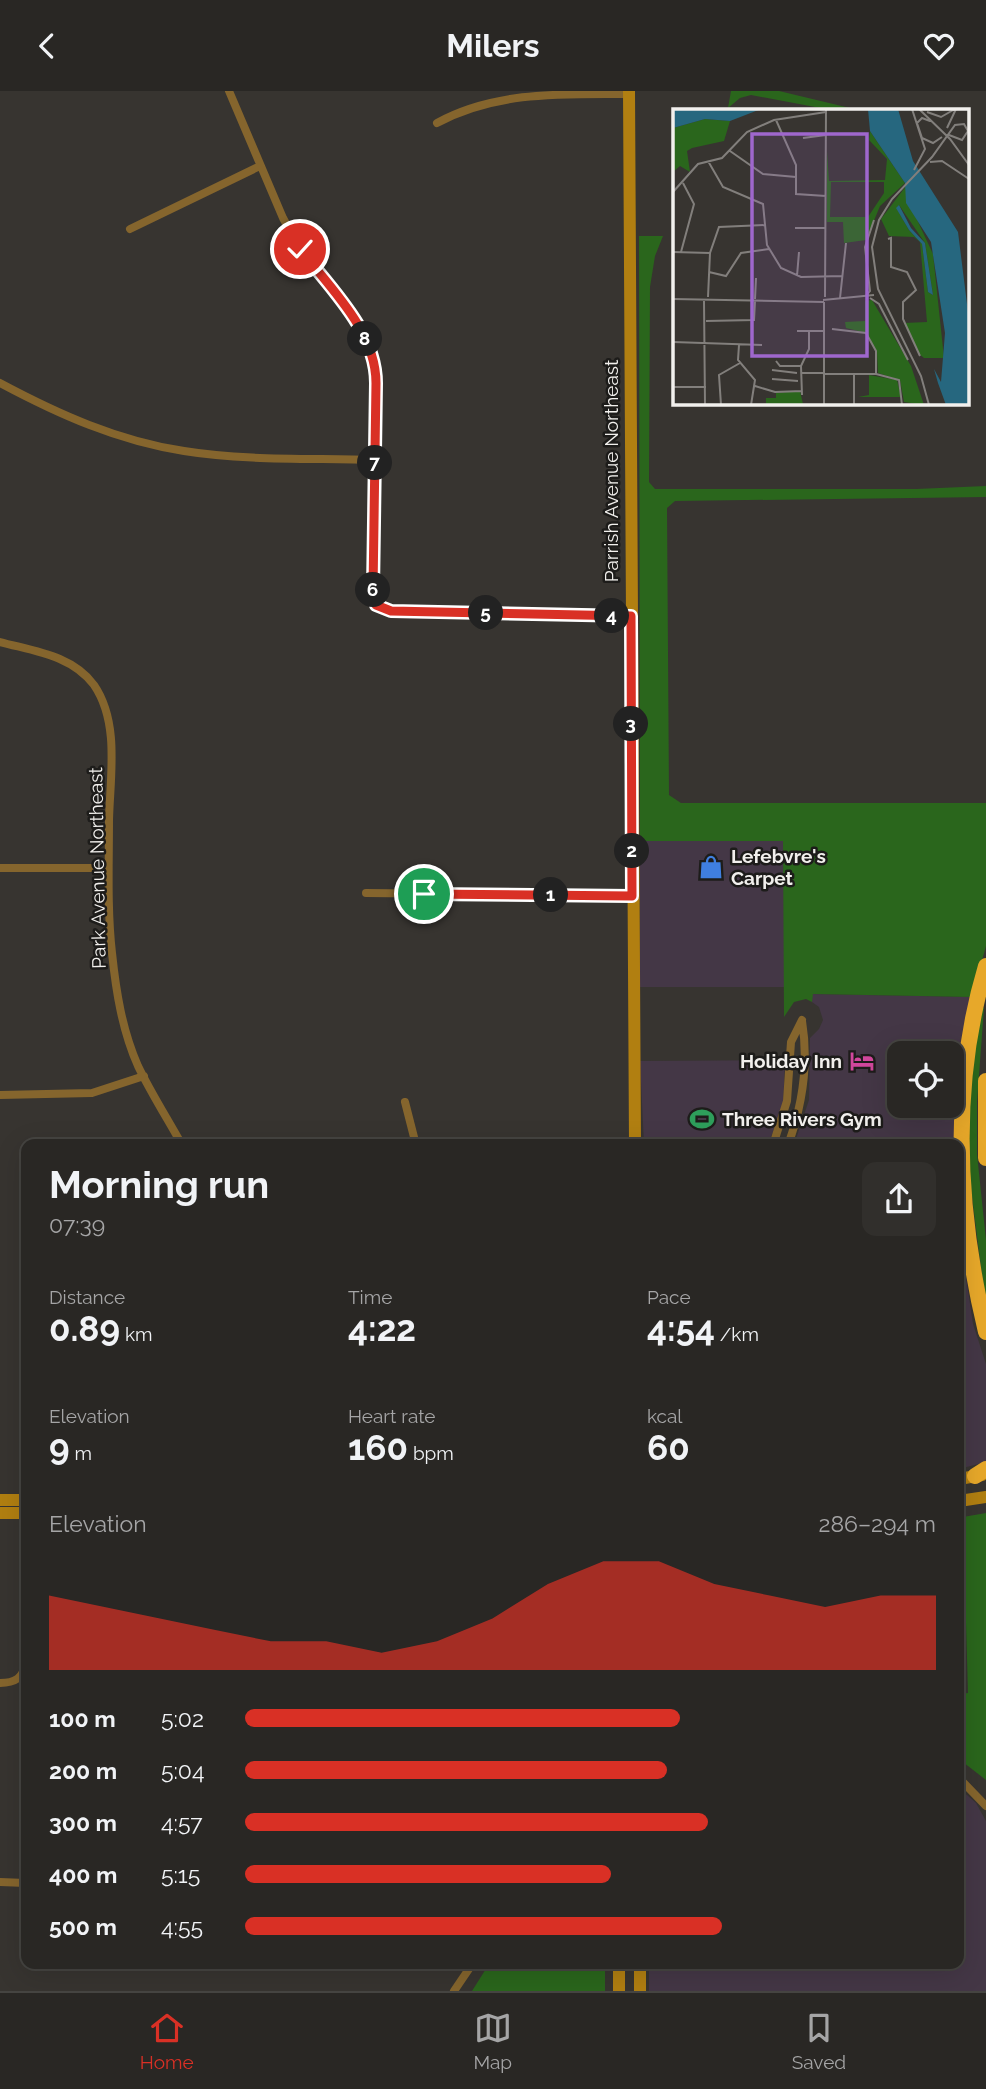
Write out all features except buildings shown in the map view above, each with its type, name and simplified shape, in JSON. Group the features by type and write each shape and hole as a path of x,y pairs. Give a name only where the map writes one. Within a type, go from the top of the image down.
{"highway":[{"path":"960,1139 966,1056 986,966"},
{"path":"986,1081 986,1158"},
{"path":"964,1199 971,1264 986,1332"}],"main road":[{"name":"Parrish Avenue Northeast","path":"629,93 635,1139"},
{"path":"964,1500 986,1497"},
{"path":"0,1500 21,1500"},
{"path":"0,1513 21,1513"},
{"path":"619,1969 619,1991"},
{"path":"640,1969 640,1991"}],"street":[{"path":"229,91 283,218 300,249 356,322 373,358 376,378 373,591 376,605 391,611 631,616"},
{"path":"437,123 458,110 503,97 629,93"},
{"path":"130,229 260,166"},
{"path":"0,383 93,427 161,447 208,454 375,460"},
{"name":"Park Avenue Northeast","path":"0,642 56,657 71,664 84,673 101,698 107,713 110,938 116,986 129,1042 144,1076 179,1139"},
{"path":"0,868 108,868"},
{"path":"366,893 632,896"},
{"path":"775,1139 787,1101 791,1042 802,1020 806,1040 804,1094 790,1139"},
{"path":"0,1095 76,1095 108,1089 144,1076"},
{"path":"405,1102 414,1139"},
{"path":"0,1683 16,1681 21,1676"},
{"path":"964,1784 986,1806"},
{"path":"0,1882 21,1883"},
{"path":"454,1991 469,1969"}],"shaded area":[{"path":"640,841 784,841 784,987 640,987"},
{"path":"812,994 972,997 964,1066 964,1041 887,1041 887,1118 958,1118 956,1139 796,1139 809,1100 810,1038 823,1020 819,1007 812,1002"},
{"path":"785,1060 783,1108 770,1139 644,1139 640,1061"},
{"path":"964,1264 973,1324 986,1364 986,1462 964,1468"},
{"path":"964,1792 976,1803 986,1821 986,1991 649,1991 649,1969 964,1969"}],"green space":[{"path":"731,91 779,91 850,108 826,109 751,95 740,98 728,108"},
{"path":"639,236 663,236 655,256 650,287 649,482 655,489 916,489 986,486 986,497 675,501 667,508 669,795 681,803 986,803 986,946 972,997 813,994 812,1002 806,999 794,1002 784,1017 783,841 640,841"},
{"path":"980,1007 984,1008 977,1102 977,1154 986,1240 986,1307 964,1133"},
{"path":"986,1513 986,1780 964,1763 964,1693 968,1693 964,1517"},
{"path":"486,1969 605,1969 605,1991 472,1991"}],"place":[{"name":"Lefebvre's Carpet","path":"711,867"},
{"name":"Holiday Inn","path":"862,1061"},
{"name":"Three Rivers Gym","path":"702,1119"}],"route":[{"path":"300,249 356,322 373,358 376,383 373,591 376,605 391,611 631,616 632,896 424,894"}]}
